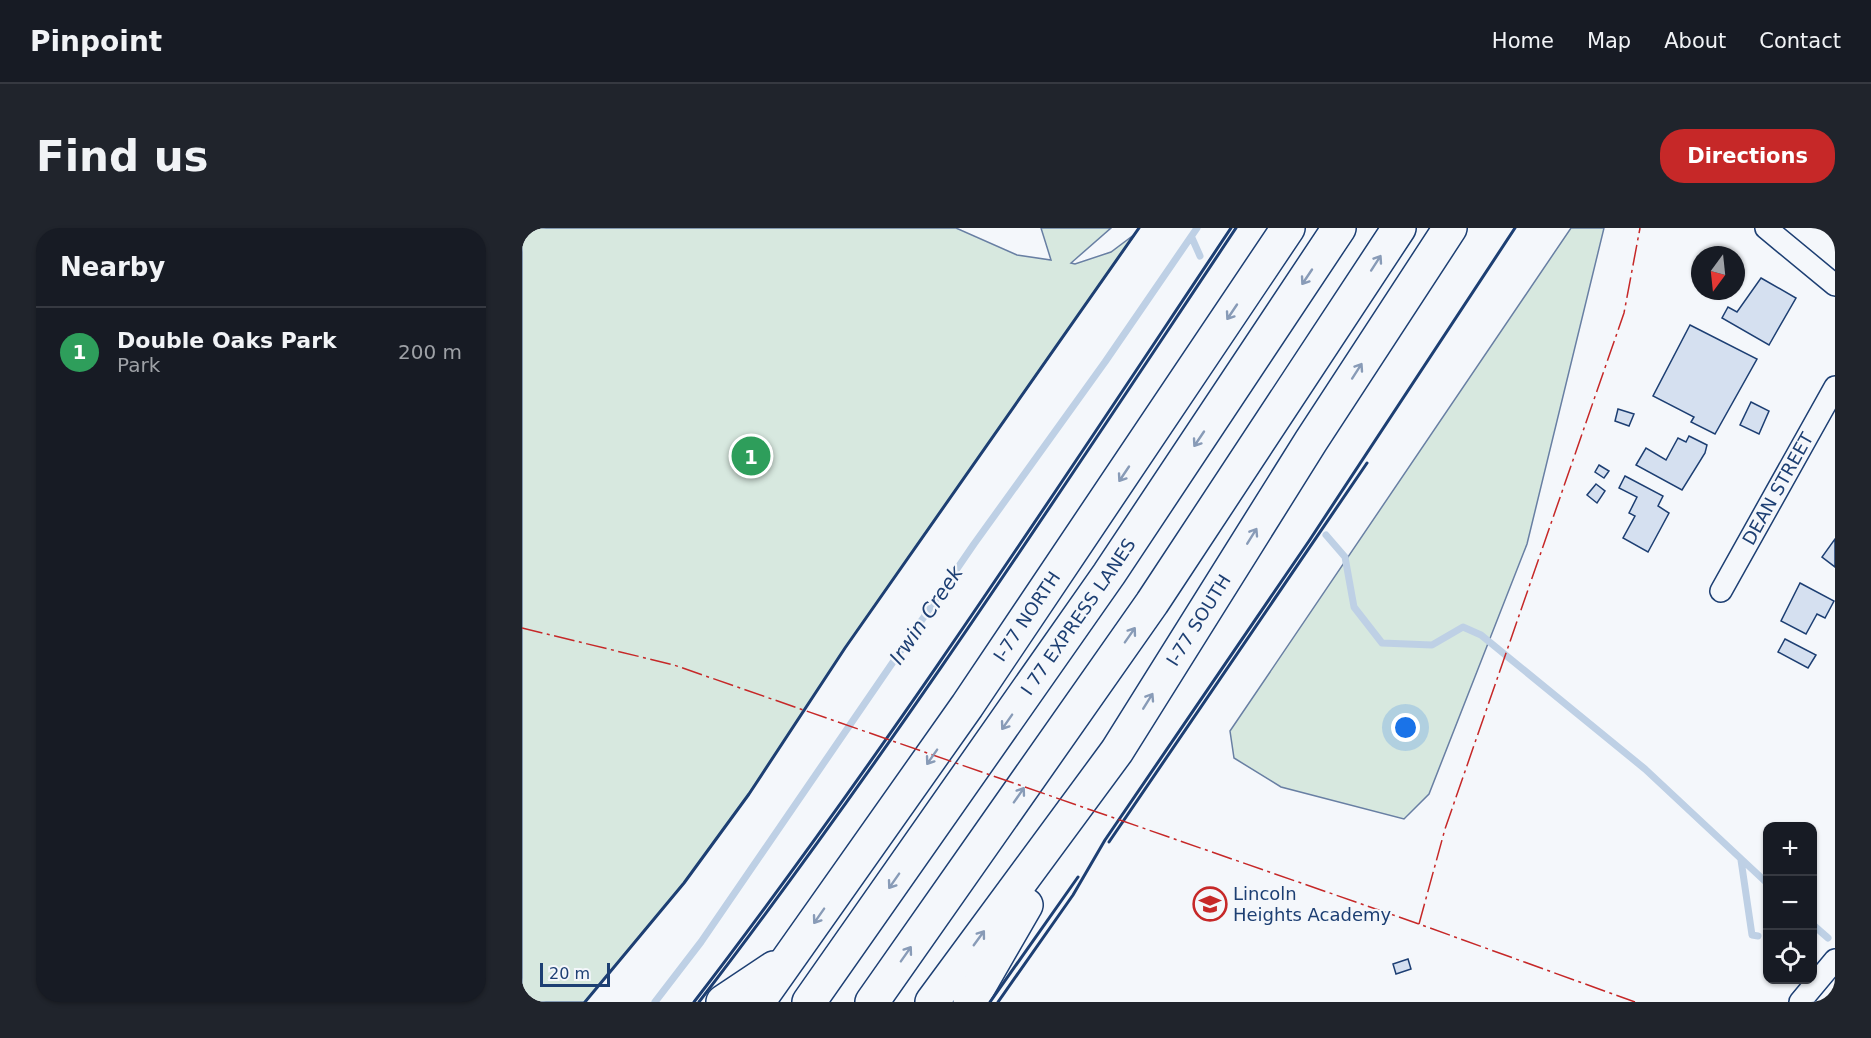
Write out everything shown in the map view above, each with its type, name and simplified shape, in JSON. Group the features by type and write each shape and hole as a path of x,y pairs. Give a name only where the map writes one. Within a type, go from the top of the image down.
{"highway":[{"name":"I-77 NORTH","path":"758,1002 981,687 1288,228"},
{"name":"I 77 EXPRESS LANES","path":"809,1002 1102,584 1339,228"},
{"path":"872,1002 1152,603 1399,228"},
{"name":"I-77 SOUTH","path":"932,1002 1117,751 1311,441 1450,228"},
{"path":"970,1002 1117,751"},
{"path":"723,1002 791,957"}],"street":[{"path":"1766,228 1835,285"},
{"name":"DEAN STREET","path":"1721,591 1835,387"},
{"path":"1800,1002 1835,960"}],"shaded area":[{"path":"522,228 956,228 1017,255 1051,260 1041,228 1111,228 1071,263 1075,264 1111,252 1135,234 845,648 749,794 684,883 585,1002 522,1002"},
{"path":"1571,228 1604,228 1527,544 1429,794 1404,819 1281,787 1234,758 1230,731"}],"building":[{"path":"1761,278 1796,298 1769,345 1722,318 1728,307 1737,312"},
{"path":"1690,325 1757,359 1715,434 1691,422 1694,417 1653,396"},
{"path":"1751,402 1769,411 1759,434 1740,425"},
{"path":"1618,409 1634,414 1629,426 1615,421"},
{"path":"1689,436 1707,445 1705,453 1682,490 1636,465 1646,448 1666,460 1678,438 1686,442"},
{"path":"1599,465 1609,471 1604,478 1595,472"},
{"path":"1625,476 1663,496 1658,506 1669,513 1648,552 1623,538 1635,516 1629,513 1637,497 1619,488"},
{"path":"1596,484 1605,491 1597,503 1587,495"},
{"path":"1835,539 1835,567 1822,557"},
{"path":"1800,583 1834,601 1825,618 1817,614 1806,634 1781,621"},
{"path":"1785,639 1816,655 1808,668 1778,652"},
{"path":"1408,959 1411,969 1396,974 1393,964"}],"waterway":[{"name":"Irwin Creek","path":"655,1002 701,942 974,544 1105,362 1197,228"},
{"path":"1192,238 1200,256"},
{"path":"1326,535 1345,557 1354,607 1382,643 1432,645 1463,627 1481,635 1645,769 1763,879"},
{"path":"1741,860 1752,935 1758,936"},
{"path":"1817,928 1828,938"}],"wall":[{"path":"585,1002 684,883 749,794 845,648 1139,228"},
{"path":"694,1002 834,813 969,620 1231,228"},
{"path":"699,1002 839,813 974,620 1236,228"},
{"path":"998,1002 1073,895 1105,840 1309,541 1515,228"},
{"path":"1109,842 1367,463"},
{"path":"990,1002 1078,877"}],"power":[{"path":"1419,924 1445,829 1624,313 1640,228"},
{"path":"522,628 674,665 1419,924 1635,1002"}],"place":[{"name":"Double Oaks Park","path":"751,456"},
{"name":"Lincoln Heights Academy","path":"1210,904"}]}
